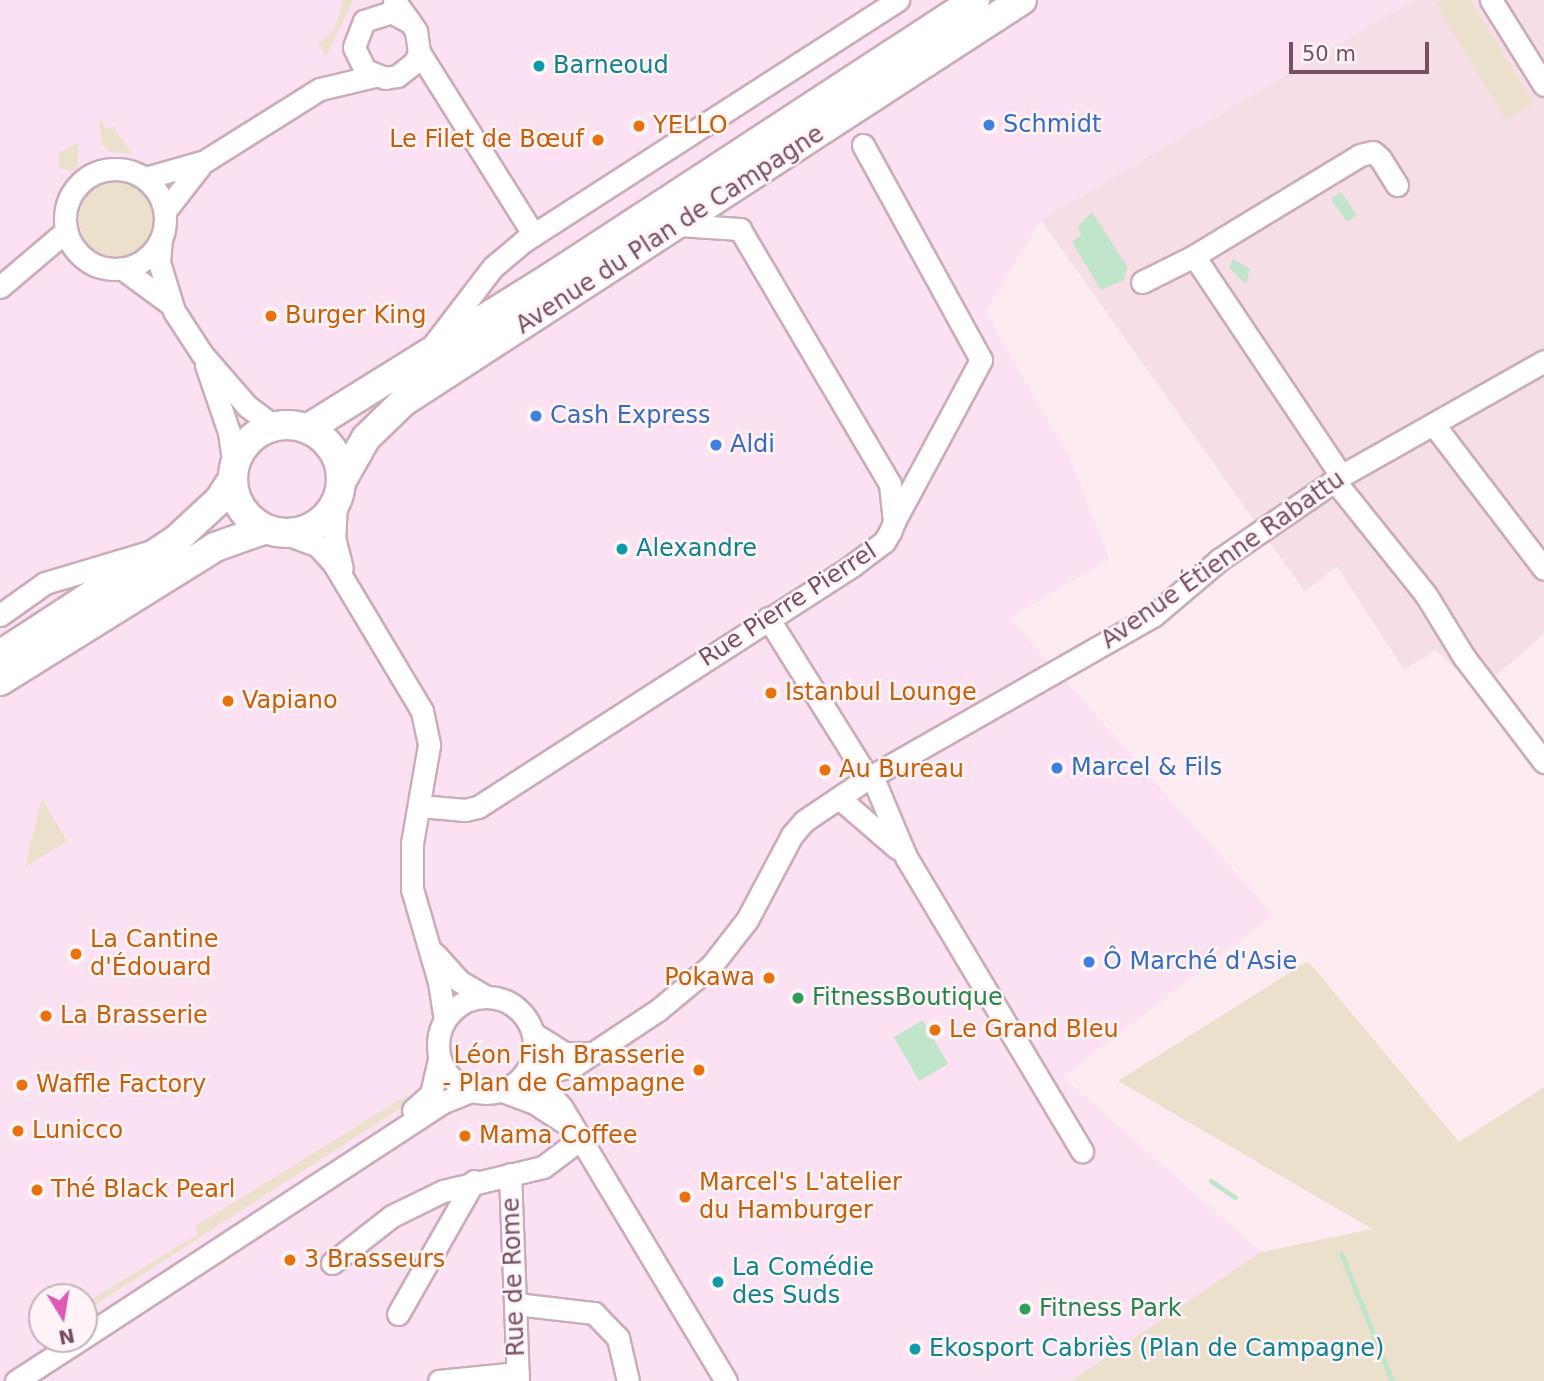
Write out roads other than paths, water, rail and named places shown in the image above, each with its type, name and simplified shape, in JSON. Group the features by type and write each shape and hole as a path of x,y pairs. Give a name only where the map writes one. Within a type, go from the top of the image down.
{"main road":[{"name":"Avenue du Plan de Campagne","path":"307,429 423,358 975,0"},
{"name":"Avenue du Plan de Campagne","path":"339,492 366,438 403,402 1022,0"},
{"path":"0,655 165,548 208,512 233,473 249,440 274,426 307,429 329,445 339,492 320,522 215,547 0,681"},
{"path":"233,473 246,515 276,531"}],"street":[{"path":"320,89 354,47 364,21 367,0"},
{"path":"145,178 205,161 320,89 374,76 397,76 415,62 419,41 410,22 394,0"},
{"path":"423,358 493,268 534,235 898,0"},
{"path":"1491,0 1544,85"},
{"path":"364,21 391,12 410,22"},
{"path":"354,47 359,64 374,76"},
{"path":"419,52 534,235"},
{"path":"863,145 981,360 894,522"},
{"path":"1142,282 1194,256 1360,155 1373,152 1380,158 1397,185"},
{"path":"165,212 205,161"},
{"path":"162,240 139,264 123,269 92,264 79,254 66,231 67,203 83,180 116,168 145,178 162,199 165,212 162,240 159,262 170,304 202,354 247,406 274,426"},
{"name":"Rue Pierre Pierrel","path":"420,806 465,810 478,807 879,547 894,522 890,484 740,229 679,225"},
{"path":"9,281 66,231"},
{"path":"9,281 79,254"},
{"path":"1194,256 1337,478 1426,596 1464,657 1544,762"},
{"path":"123,269 170,304"},
{"path":"202,354 229,432 233,473"},
{"name":"Avenue Étienne Rabattu","path":"583,1059 667,1004 720,956 747,920 792,835 839,798 868,778 1153,616 1219,561 1337,478 1544,361"},
{"path":"1434,425 1544,569"},
{"path":"339,492 335,546 354,592"},
{"path":"276,531 323,550 354,592 422,710 429,745 410,862 412,889 445,1019"},
{"path":"0,615 45,583 165,548"},
{"path":"768,618 868,778 906,857 1082,1151"},
{"path":"839,798 906,857"},
{"path":"426,940 459,981 487,997 512,1004 534,1034 565,1053 583,1059"},
{"path":"98,1318 421,1105 433,1089 439,1059 439,1032 445,1019 463,1002 487,997"},
{"path":"502,1091 528,1070 534,1034"},
{"path":"439,1059 457,1084 471,1091"},
{"path":"528,1070 550,1072 583,1059"},
{"path":"577,1137 567,1099 583,1059"},
{"path":"528,1070 562,1108 726,1381"},
{"path":"98,1328 441,1103 471,1091 502,1091 550,1111 577,1137"},
{"path":"332,1264 392,1216 474,1181 542,1167 577,1137"},
{"name":"Rue de Rome","path":"510,1174 518,1377"},
{"path":"398,1314 474,1181"},
{"path":"516,1304 594,1313 618,1338 628,1381"},
{"path":"0,1381 43,1353"},
{"path":"16,1381 60,1353"},
{"path":"439,1381 518,1377"}],"waterway":[{"path":"1211,1181 1235,1197"},
{"path":"1341,1254 1392,1381"}],"place":[{"name":"Barneoud","path":"539,66"},
{"name":"Schmidt","path":"989,125"},
{"name":"YELLO","path":"639,126"},
{"name":"Le Filet de Bœuf","path":"598,140"},
{"name":"Burger King","path":"271,316"},
{"name":"Cash Express","path":"536,416"},
{"name":"Aldi","path":"716,445"},
{"name":"Alexandre","path":"622,549"},
{"name":"Istanbul Lounge","path":"771,693"},
{"name":"Vapiano","path":"228,701"},
{"name":"Marcel & Fils","path":"1057,768"},
{"name":"Au Bureau","path":"825,770"},
{"name":"La Cantine d'Édouard","path":"76,954"},
{"name":"Ô Marché d'Asie","path":"1089,962"},
{"name":"Pokawa","path":"769,978"},
{"name":"FitnessBoutique","path":"798,998"},
{"name":"La Brasserie","path":"46,1016"},
{"name":"Le Grand Bleu","path":"935,1030"},
{"name":"Léon Fish Brasserie - Plan de Campagne","path":"699,1070"},
{"name":"Waffle Factory","path":"22,1085"},
{"name":"Lunicco","path":"18,1131"},
{"name":"Mama Coffee","path":"465,1136"},
{"name":"Thé Black Pearl","path":"37,1190"},
{"name":"Marcel's L'atelier du Hamburger","path":"685,1197"},
{"name":"3 Brasseurs","path":"290,1260"},
{"name":"La Comédie des Suds","path":"718,1282"},
{"name":"Fitness Park","path":"1025,1309"},
{"name":"Ekosport Cabriès (Plan de Campagne)","path":"915,1349"}]}
